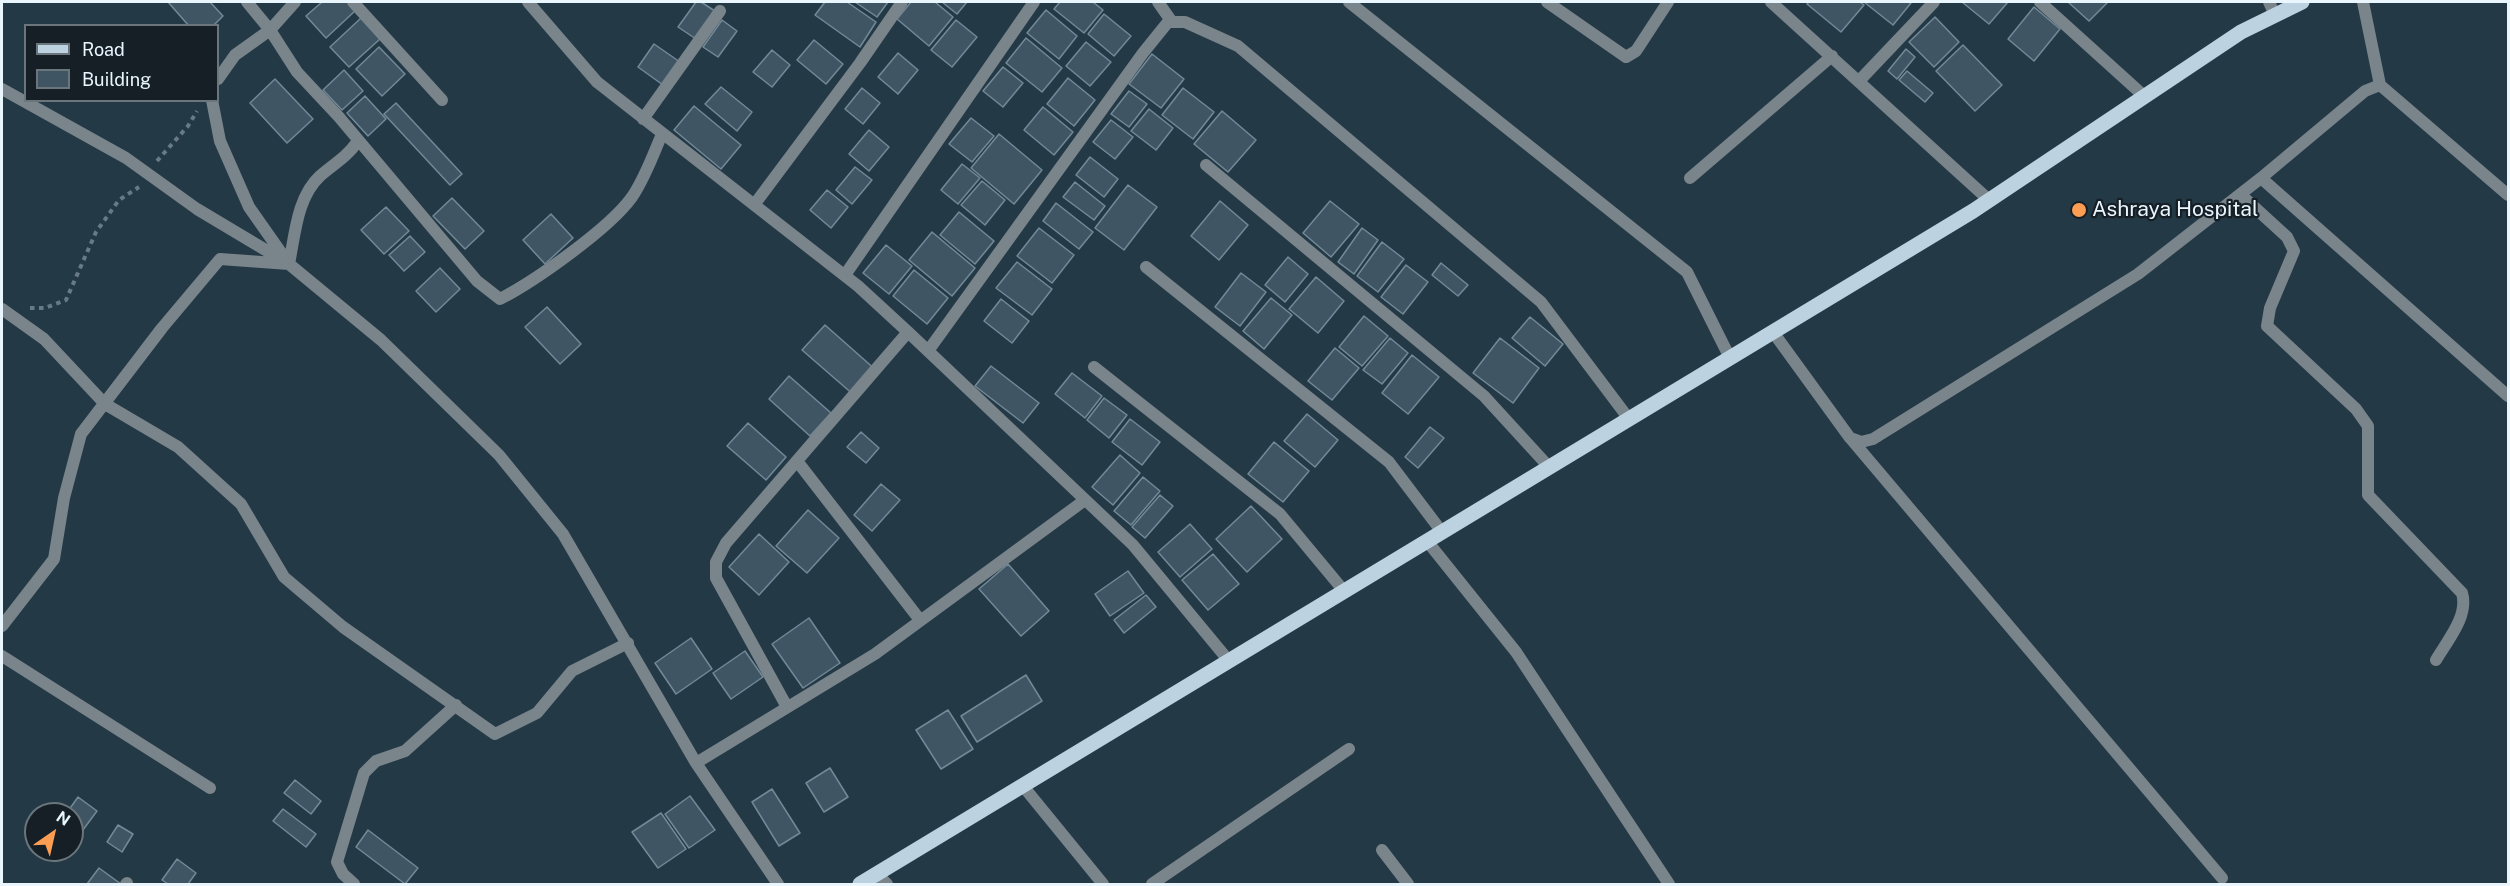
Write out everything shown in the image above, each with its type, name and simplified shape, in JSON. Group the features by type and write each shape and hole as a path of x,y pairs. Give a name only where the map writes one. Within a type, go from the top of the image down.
{"main road":[{"path":"860,885 882,879 1023,786 1989,200 2241,32 2272,8 2302,2"}],"street":[{"path":"247,2 270,30 297,72 477,281 500,298 518,290 612,220 642,180 662,134"},
{"path":"219,78 235,55 270,30 295,2"},
{"path":"353,2 442,100"},
{"path":"528,2 597,82 845,275 908,332 1133,545 1229,661"},
{"path":"754,205 860,63 902,2"},
{"path":"845,275 1034,2"},
{"path":"1158,2 1172,22"},
{"path":"1349,2 1687,272 1730,358"},
{"path":"1547,2 1626,57 1636,51 1668,2"},
{"path":"1859,81 1934,2"},
{"path":"2040,2 2144,96"},
{"path":"2363,2 2380,84 2508,195"},
{"path":"1779,4 1832,56 1989,200"},
{"path":"643,118 720,11"},
{"path":"928,351 1143,53 1168,22 1185,22 1238,46 1541,302 1629,419"},
{"path":"1690,178 1832,56"},
{"path":"1850,438 1861,442 1873,439 2138,274 2241,195 2365,91 2380,84"},
{"path":"2,89 24,100"},
{"path":"27,102 148,173 197,209 289,264 381,340 499,455 563,534 696,763 778,885"},
{"path":"212,102 220,141 249,207 289,264"},
{"path":"289,264 299,212 319,177 348,156 358,141"},
{"path":"1206,165 1484,396 1549,467"},
{"path":"2261,178 2508,396"},
{"path":"2241,195 2288,237 2294,251 2270,308 2267,326 2356,409 2368,426 2368,495 2374,504 2462,593 2463,614 2436,660"},
{"path":"2,626 54,559 64,498 81,434 162,328 220,259 289,264"},
{"path":"1146,267 1389,462 1442,532"},
{"path":"2,309 44,339 105,404 178,447 241,504 284,576 344,627 495,734 537,713 572,671 628,643"},
{"path":"787,707 716,578 717,562 726,543 908,332"},
{"path":"1773,332 1850,438 2222,878"},
{"path":"1094,367 1280,514 1344,591"},
{"path":"797,461 920,620"},
{"path":"696,763 874,654 1085,500"},
{"path":"1427,541 1516,652 1669,885"},
{"path":"2,656 210,788"},
{"path":"354,885 343,874 337,862 364,773 376,761 405,751 456,705"},
{"path":"1152,885 1349,749"},
{"path":"1023,786 1103,885"},
{"path":"1382,850 1408,885"}],"path":[{"path":"2,309 45,308 66,300 96,232 119,200 136,190 188,126 198,109"}],"building":[{"path":"168,2 210,2 223,16 215,24 187,24"},
{"path":"322,2 348,2 356,10 326,38 306,16"},
{"path":"696,2 701,2 715,11 696,39 678,27"},
{"path":"825,2 847,2 876,22 860,47 815,15"},
{"path":"855,2 888,2 877,17"},
{"path":"911,2 935,2 953,17 929,46 897,19"},
{"path":"942,2 967,2 957,14"},
{"path":"1060,2 1093,2 1103,10 1084,33 1054,9"},
{"path":"1809,2 1860,2 1864,5 1841,32 1807,4"},
{"path":"1864,2 1908,2 1911,3 1893,25"},
{"path":"1962,2 2008,2 1989,24"},
{"path":"2068,2 2108,2 2089,21"},
{"path":"2034,7 2060,29 2034,61 2008,39"},
{"path":"1046,10 1077,36 1059,59 1027,33"},
{"path":"1104,14 1131,36 1114,56 1088,34"},
{"path":"1935,17 1959,42 1934,67 1909,42"},
{"path":"361,18 380,39 349,67 330,47"},
{"path":"722,20 737,31 718,57 703,47"},
{"path":"956,20 977,37 952,67 931,50"},
{"path":"1026,38 1062,68 1042,92 1006,63"},
{"path":"814,40 843,64 826,84 797,60"},
{"path":"1086,42 1111,62 1090,86 1066,66"},
{"path":"654,44 680,62 663,85 638,67"},
{"path":"1963,45 2002,85 1975,111 1936,71"},
{"path":"379,47 405,74 382,96 356,69"},
{"path":"1906,49 1915,57 1897,79 1888,71"},
{"path":"772,50 790,65 772,87 753,72"},
{"path":"898,53 918,70 898,94 878,77"},
{"path":"1152,54 1184,79 1161,108 1129,84"},
{"path":"1003,67 1023,83 1003,107 983,91"},
{"path":"344,70 363,91 342,110 323,90"},
{"path":"1907,71 1933,93 1925,102 1899,80"},
{"path":"1068,78 1095,100 1074,126 1047,104"},
{"path":"275,79 313,119 287,143 250,103"},
{"path":"721,87 752,112 737,131 705,104"},
{"path":"862,88 880,103 863,124 845,109"},
{"path":"1183,88 1214,112 1193,139 1162,115"},
{"path":"1129,91 1147,104 1129,127 1111,114"},
{"path":"365,96 386,119 368,136 347,113"},
{"path":"396,103 462,174 450,185 384,114"},
{"path":"694,106 741,145 721,169 674,130"},
{"path":"1043,107 1073,132 1054,155 1024,130"},
{"path":"1149,109 1173,128 1156,150 1131,131"},
{"path":"1222,111 1256,140 1228,172 1194,144"},
{"path":"971,118 994,136 972,162 949,144"},
{"path":"1111,120 1133,137 1115,159 1093,142"},
{"path":"869,130 889,147 869,171 849,154"},
{"path":"999,134 1042,170 1014,204 971,168"},
{"path":"1090,157 1118,179 1104,197 1076,175"},
{"path":"962,164 980,178 958,204 941,190"},
{"path":"855,167 872,180 852,204 836,190"},
{"path":"982,181 1005,200 985,225 961,205"},
{"path":"1075,182 1105,206 1094,220 1063,197"},
{"path":"1128,185 1157,207 1124,250 1095,228"},
{"path":"827,190 848,207 831,228 810,210"},
{"path":"452,198 484,231 465,249 433,216"},
{"path":"1220,201 1248,225 1219,260 1191,236"},
{"path":"1330,201 1359,224 1331,257 1303,233"},
{"path":"1056,203 1093,232 1079,249 1043,221"},
{"path":"386,207 409,231 384,254 361,230"},
{"path":"959,212 994,241 975,264 940,235"},
{"path":"551,214 573,238 545,264 523,240"},
{"path":"1039,228 1074,255 1052,283 1017,256"},
{"path":"1362,228 1378,240 1354,274 1338,262"},
{"path":"932,232 975,268 952,296 909,260"},
{"path":"410,236 425,252 404,271 389,255"},
{"path":"1382,242 1404,259 1378,292 1357,276"},
{"path":"886,245 912,266 889,294 863,273"},
{"path":"1288,257 1308,274 1285,302 1265,285"},
{"path":"1017,262 1052,289 1032,315 996,288"},
{"path":"1441,263 1468,285 1458,296 1432,275"},
{"path":"1406,265 1428,282 1403,314 1381,297"},
{"path":"440,268 460,289 436,312 416,291"},
{"path":"914,270 948,298 927,324 893,296"},
{"path":"1241,273 1266,292 1240,326 1215,307"},
{"path":"1316,277 1344,301 1318,333 1289,309"},
{"path":"1271,298 1292,315 1264,349 1243,331"},
{"path":"1001,299 1029,321 1012,343 984,321"},
{"path":"547,307 581,344 560,364 525,327"},
{"path":"1364,316 1388,336 1362,366 1339,347"},
{"path":"1530,317 1563,344 1545,366 1512,338"},
{"path":"825,325 877,371 855,396 802,350"},
{"path":"1390,338 1408,353 1382,384 1363,370"},
{"path":"1500,338 1539,368 1513,403 1473,373"},
{"path":"1335,348 1359,368 1332,400 1308,381"},
{"path":"1412,355 1439,377 1408,414 1382,393"},
{"path":"991,366 1039,403 1023,423 975,386"},
{"path":"1072,373 1102,396 1085,418 1055,394"},
{"path":"789,376 831,413 810,436 769,399"},
{"path":"1104,398 1127,415 1109,438 1087,420"},
{"path":"1307,414 1338,440 1315,467 1284,441"},
{"path":"1130,419 1160,442 1142,465 1112,442"},
{"path":"748,423 786,457 766,480 727,446"},
{"path":"1430,427 1444,438 1418,468 1405,457"},
{"path":"861,432 879,448 866,463 847,447"},
{"path":"1274,442 1309,471 1283,502 1248,474"},
{"path":"1120,455 1140,473 1113,505 1092,487"},
{"path":"1143,477 1160,491 1131,525 1114,511"},
{"path":"881,484 900,500 872,531 854,515"},
{"path":"1160,495 1173,506 1145,538 1132,527"},
{"path":"1251,506 1282,539 1247,572 1216,539"},
{"path":"808,510 839,538 807,573 776,546"},
{"path":"1190,524 1212,549 1180,577 1158,552"},
{"path":"759,534 789,562 759,595 729,567"},
{"path":"1213,554 1239,584 1208,610 1182,580"},
{"path":"1008,564 1049,611 1021,636 979,589"},
{"path":"1128,571 1144,593 1110,616 1095,594"},
{"path":"1146,595 1156,607 1124,633 1114,620"},
{"path":"809,618 840,663 803,688 772,644"},
{"path":"691,638 712,669 676,694 655,663"},
{"path":"745,651 763,677 731,699 713,673"},
{"path":"1026,675 1042,701 977,742 961,716"},
{"path":"948,710 973,749 941,769 916,730"},
{"path":"830,768 848,797 824,812 806,783"},
{"path":"295,780 321,801 311,814 284,793"},
{"path":"772,789 800,833 779,846 752,802"},
{"path":"690,796 715,830 689,848 665,814"},
{"path":"78,797 97,811 84,829 84,802 74,802"},
{"path":"283,809 316,834 306,847 273,821"},
{"path":"661,813 686,849 658,868 632,832"},
{"path":"118,825 133,834 122,852 107,842"},
{"path":"368,830 418,868 405,884 356,847"},
{"path":"177,859 196,873 188,884 168,884 162,880"},
{"path":"99,868 121,884 87,884"}],"place":[{"name":"Ashraya Hospital","path":"2079,210"}]}
